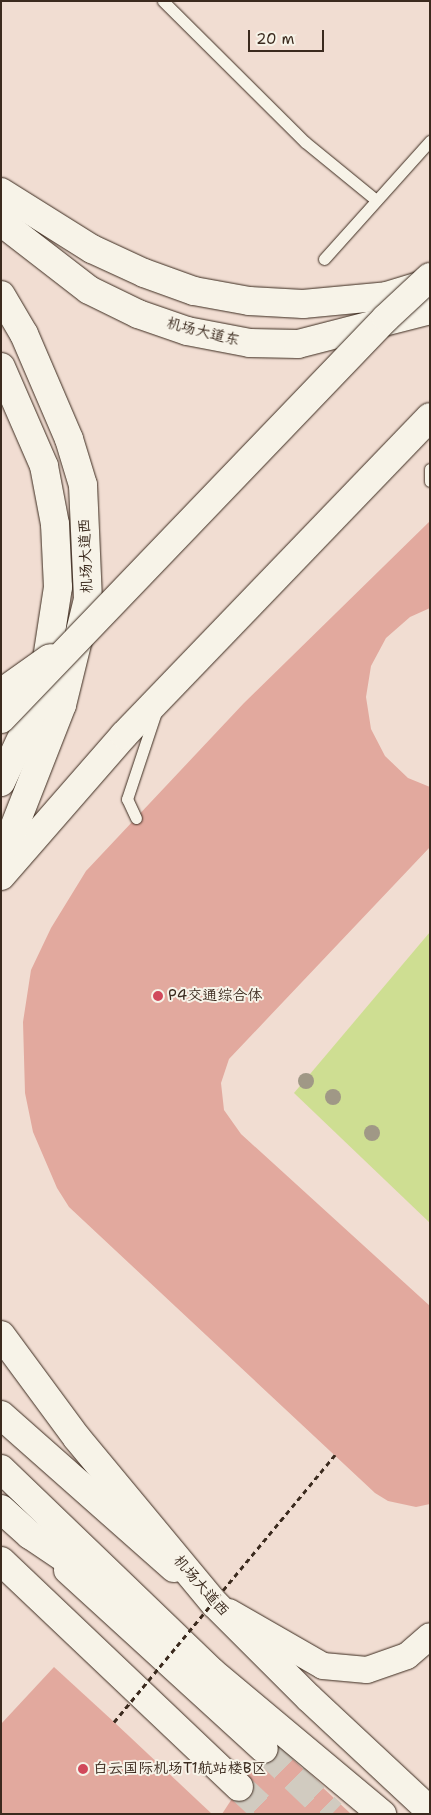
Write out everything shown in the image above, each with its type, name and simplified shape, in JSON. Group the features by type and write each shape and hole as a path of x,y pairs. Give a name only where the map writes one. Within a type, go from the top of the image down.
{"main road":[{"path":"1,192 92,249 144,274 194,291 250,301 303,304 387,296 430,283"},
{"name":"机场大道东","path":"1,222 89,290 138,314 188,331 250,343 298,344 430,310"},
{"path":"386,318 430,262"},
{"path":"1,719 386,318 430,277"},
{"name":"机场大道西","path":"1,295 48,386 80,476 87,540 88,598 62,705 13,830 1,850"},
{"path":"1,367 44,466 55,524 58,587 44,678 5,777"},
{"path":"1,876 164,692 430,418"},
{"path":"1,694 78,638"},
{"name":"机场大道西","path":"1,1335 77,1438 215,1604 309,1698 430,1811"},
{"path":"1,1415 215,1604"},
{"path":"1,1470 46,1511 212,1672 382,1814"},
{"path":"1,1509 264,1749"},
{"path":"30,1535 157,1620"},
{"path":"1,1561 239,1787"}],"street":[{"path":"215,1604 324,1666 367,1670 407,1656 430,1636"}],"lane":[{"path":"163,1 305,142 376,200"},
{"path":"324,258 430,141"},
{"path":"430,468 430,480"},
{"path":"136,818 127,799 137,763 164,692"}],"path":[{"path":"114,1722 335,1456"}],"shaded area":[{"path":"1,1 430,1 430,1814 1,1814"}],"green space":[{"path":"430,932 430,1223 294,1093"}],"building":[{"name":"P4交通综合体","path":"430,521 430,608 410,617 386,638 371,666 366,697 371,729 385,756 408,778 430,787 430,847 229,1059 221,1083 224,1110 241,1134 430,1306 430,1504 416,1507 388,1501 375,1493 69,1207 57,1188 33,1132 25,1093 23,1022 31,970 51,928 86,871 244,703"},
{"name":"白云国际机场T1航站楼B区","path":"54,1667 212,1814 1,1814 1,1724"},
{"name":"白云国际机场T1航站楼B区","path":"271,1739 351,1814 222,1814"}],"tunnel":[{"path":"264,1749 332,1814"},
{"path":"239,1787 268,1814"}],"place":[{"name":"P4交通综合体","path":"158,996"},
{"name":"白云国际机场T1航站楼B区","path":"83,1769"}]}
